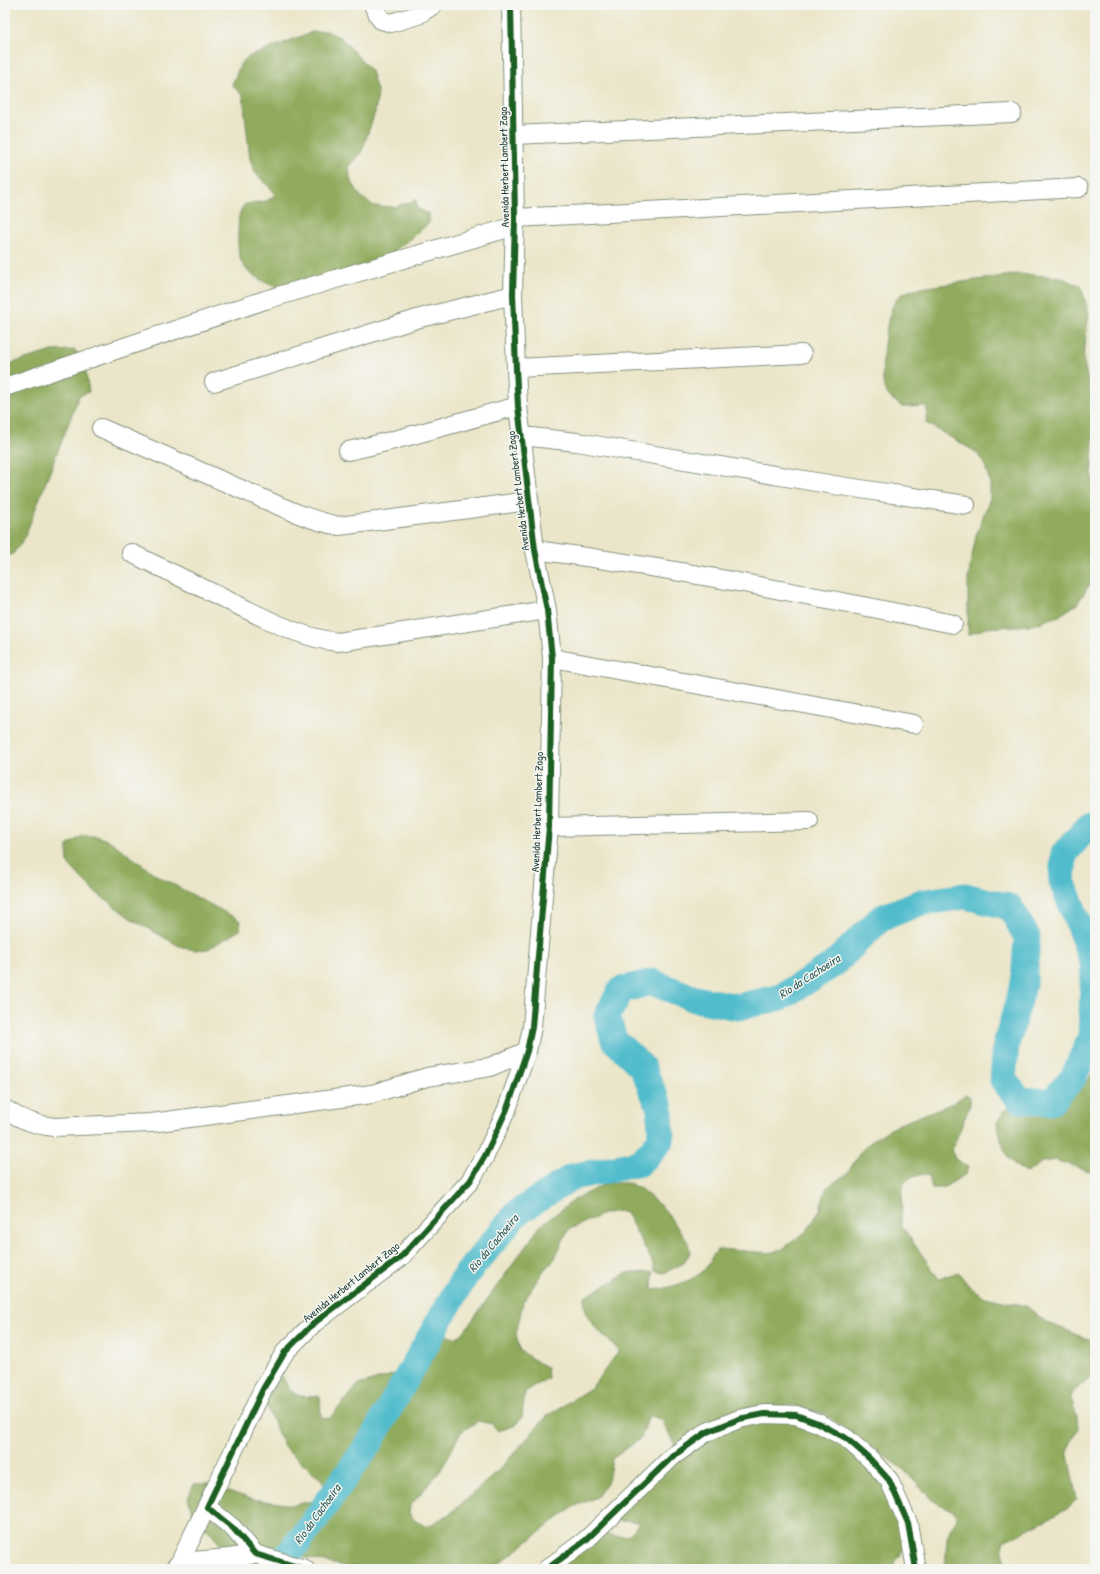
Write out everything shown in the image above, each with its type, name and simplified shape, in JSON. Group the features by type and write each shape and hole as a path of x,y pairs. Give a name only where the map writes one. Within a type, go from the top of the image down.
{"street":[{"path":"373,5 381,20 391,23 418,15 433,5"},
{"name":"Avenida Herbert Lambert Zago","path":"177,1566 263,1389 285,1352 314,1323 402,1257 470,1181 485,1156 507,1109 527,1052 532,1026 549,827 552,658 547,610 535,550 518,406 512,295 515,222 512,5"},
{"path":"513,135 1012,113"},
{"path":"5,387 265,300 515,222 1079,188"},
{"path":"214,382 420,318 512,295"},
{"path":"516,368 802,354"},
{"path":"348,451 393,442 475,417 518,406"},
{"path":"101,428 291,512 318,522 339,526 529,500"},
{"path":"522,436 577,442 834,485 966,505"},
{"path":"535,550 581,556 811,595 953,624"},
{"path":"131,553 276,624 304,636 320,640 338,642 547,610"},
{"path":"552,658 914,724"},
{"path":"549,827 809,821"},
{"path":"5,1109 17,1118 42,1126 54,1127 151,1123 372,1094 427,1077 490,1067 527,1052"},
{"path":"547,1569 586,1540 673,1456 707,1432 740,1419 764,1414 796,1415 818,1422 846,1438 870,1459 888,1480 908,1523 916,1569"},
{"path":"207,1507 233,1528 262,1556"},
{"path":"177,1566 229,1558 262,1556 305,1569"}],"green space":[{"path":"327,31 341,38 371,71 378,94 375,112 362,151 349,166 350,179 361,197 374,206 394,207 416,200 417,208 429,214 429,223 380,263 285,292 248,272 240,257 238,233 242,208 245,204 267,201 276,194 256,174 250,159 243,96 232,85 241,63 248,57 312,32"},
{"path":"1018,274 1060,277 1081,286 1089,314 1083,358 1094,409 1092,476 1095,486 1095,576 1077,604 1059,616 1032,625 986,628 968,635 968,579 976,535 990,498 990,483 985,465 976,452 926,423 927,406 902,407 887,394 883,384 882,373 884,343 890,314 894,303 902,294 914,289"},
{"path":"75,350 84,360 89,392 79,396 24,539 13,554 5,557 5,365 52,351"},
{"path":"82,836 96,836 110,841 156,875 241,921 240,930 208,949 194,950 179,946 130,918 94,891 68,864 67,846"},
{"path":"1095,1068 1095,1173 1055,1160 1042,1162 1027,1173 1019,1168 1009,1158 1001,1140 997,1123 1004,1111 1015,1104 1080,1086 1088,1081"},
{"path":"966,1094 970,1097 970,1105 952,1150 955,1159 968,1167 966,1174 943,1188 932,1188 928,1176 923,1174 908,1179 903,1185 901,1225 939,1279 958,1272 970,1287 985,1297 1026,1306 1046,1322 1095,1342 1095,1373 1073,1392 1071,1398 1077,1417 1078,1428 1067,1451 1077,1499 1067,1509 1004,1541 1002,1546 1007,1569 945,1569 947,1537 957,1518 955,1512 932,1500 904,1470 826,1415 793,1405 745,1408 749,1410 803,1417 876,1469 902,1523 904,1544 901,1554 890,1569 565,1569 567,1556 594,1531 615,1536 625,1536 635,1529 639,1522 620,1521 616,1515 676,1448 662,1420 649,1415 641,1438 612,1459 608,1481 597,1497 571,1508 499,1564 482,1569 348,1567 278,1552 293,1569 175,1569 227,1552 192,1512 188,1498 194,1484 208,1484 251,1499 293,1505 313,1501 327,1490 322,1480 284,1447 263,1398 282,1375 285,1382 296,1394 306,1397 320,1396 321,1417 329,1419 358,1385 395,1374 443,1334 455,1338 463,1333 541,1225 577,1198 607,1183 628,1183 641,1189 664,1209 688,1242 690,1253 684,1263 664,1273 655,1271 653,1263 626,1213 618,1211 603,1214 568,1230 554,1260 544,1270 523,1302 516,1334 520,1351 547,1368 548,1378 525,1392 522,1417 514,1426 498,1431 492,1424 478,1421 461,1432 441,1470 410,1506 409,1513 414,1520 427,1527 451,1513 498,1471 547,1416 592,1387 619,1351 590,1321 585,1306 585,1297 626,1273 653,1272 652,1290 680,1284 695,1277 705,1269 711,1258 720,1249 768,1253 781,1250 807,1231 820,1210 826,1188 847,1174 861,1151 874,1139 897,1125 953,1103"}],"waterway":[{"name":"Rio da Cachoeira","path":"277,1569 307,1531 370,1442 465,1276 517,1213 572,1177 640,1163 661,1140 660,1108 642,1067 614,1040 607,1016 621,990 652,982 695,999 738,1007 781,997 834,964 881,918 919,903 965,896 1010,907 1027,937 1024,982 1006,1045 1003,1080 1020,1100 1051,1102 1073,1078 1091,1037 1094,965 1062,881 1064,854 1089,825 1095,825"}],"cycle path":[{"path":"305,1569 255,1554 233,1528 207,1507 263,1389 285,1352 314,1323 401,1257 470,1181 485,1156 507,1109 527,1051 532,1027 549,827 552,658 547,610 535,550 518,406 513,295 515,218 511,5"},
{"path":"547,1569 586,1540 673,1456 707,1432 739,1419 764,1414 796,1415 818,1423 846,1438 870,1459 889,1480 908,1523 916,1569"}]}
